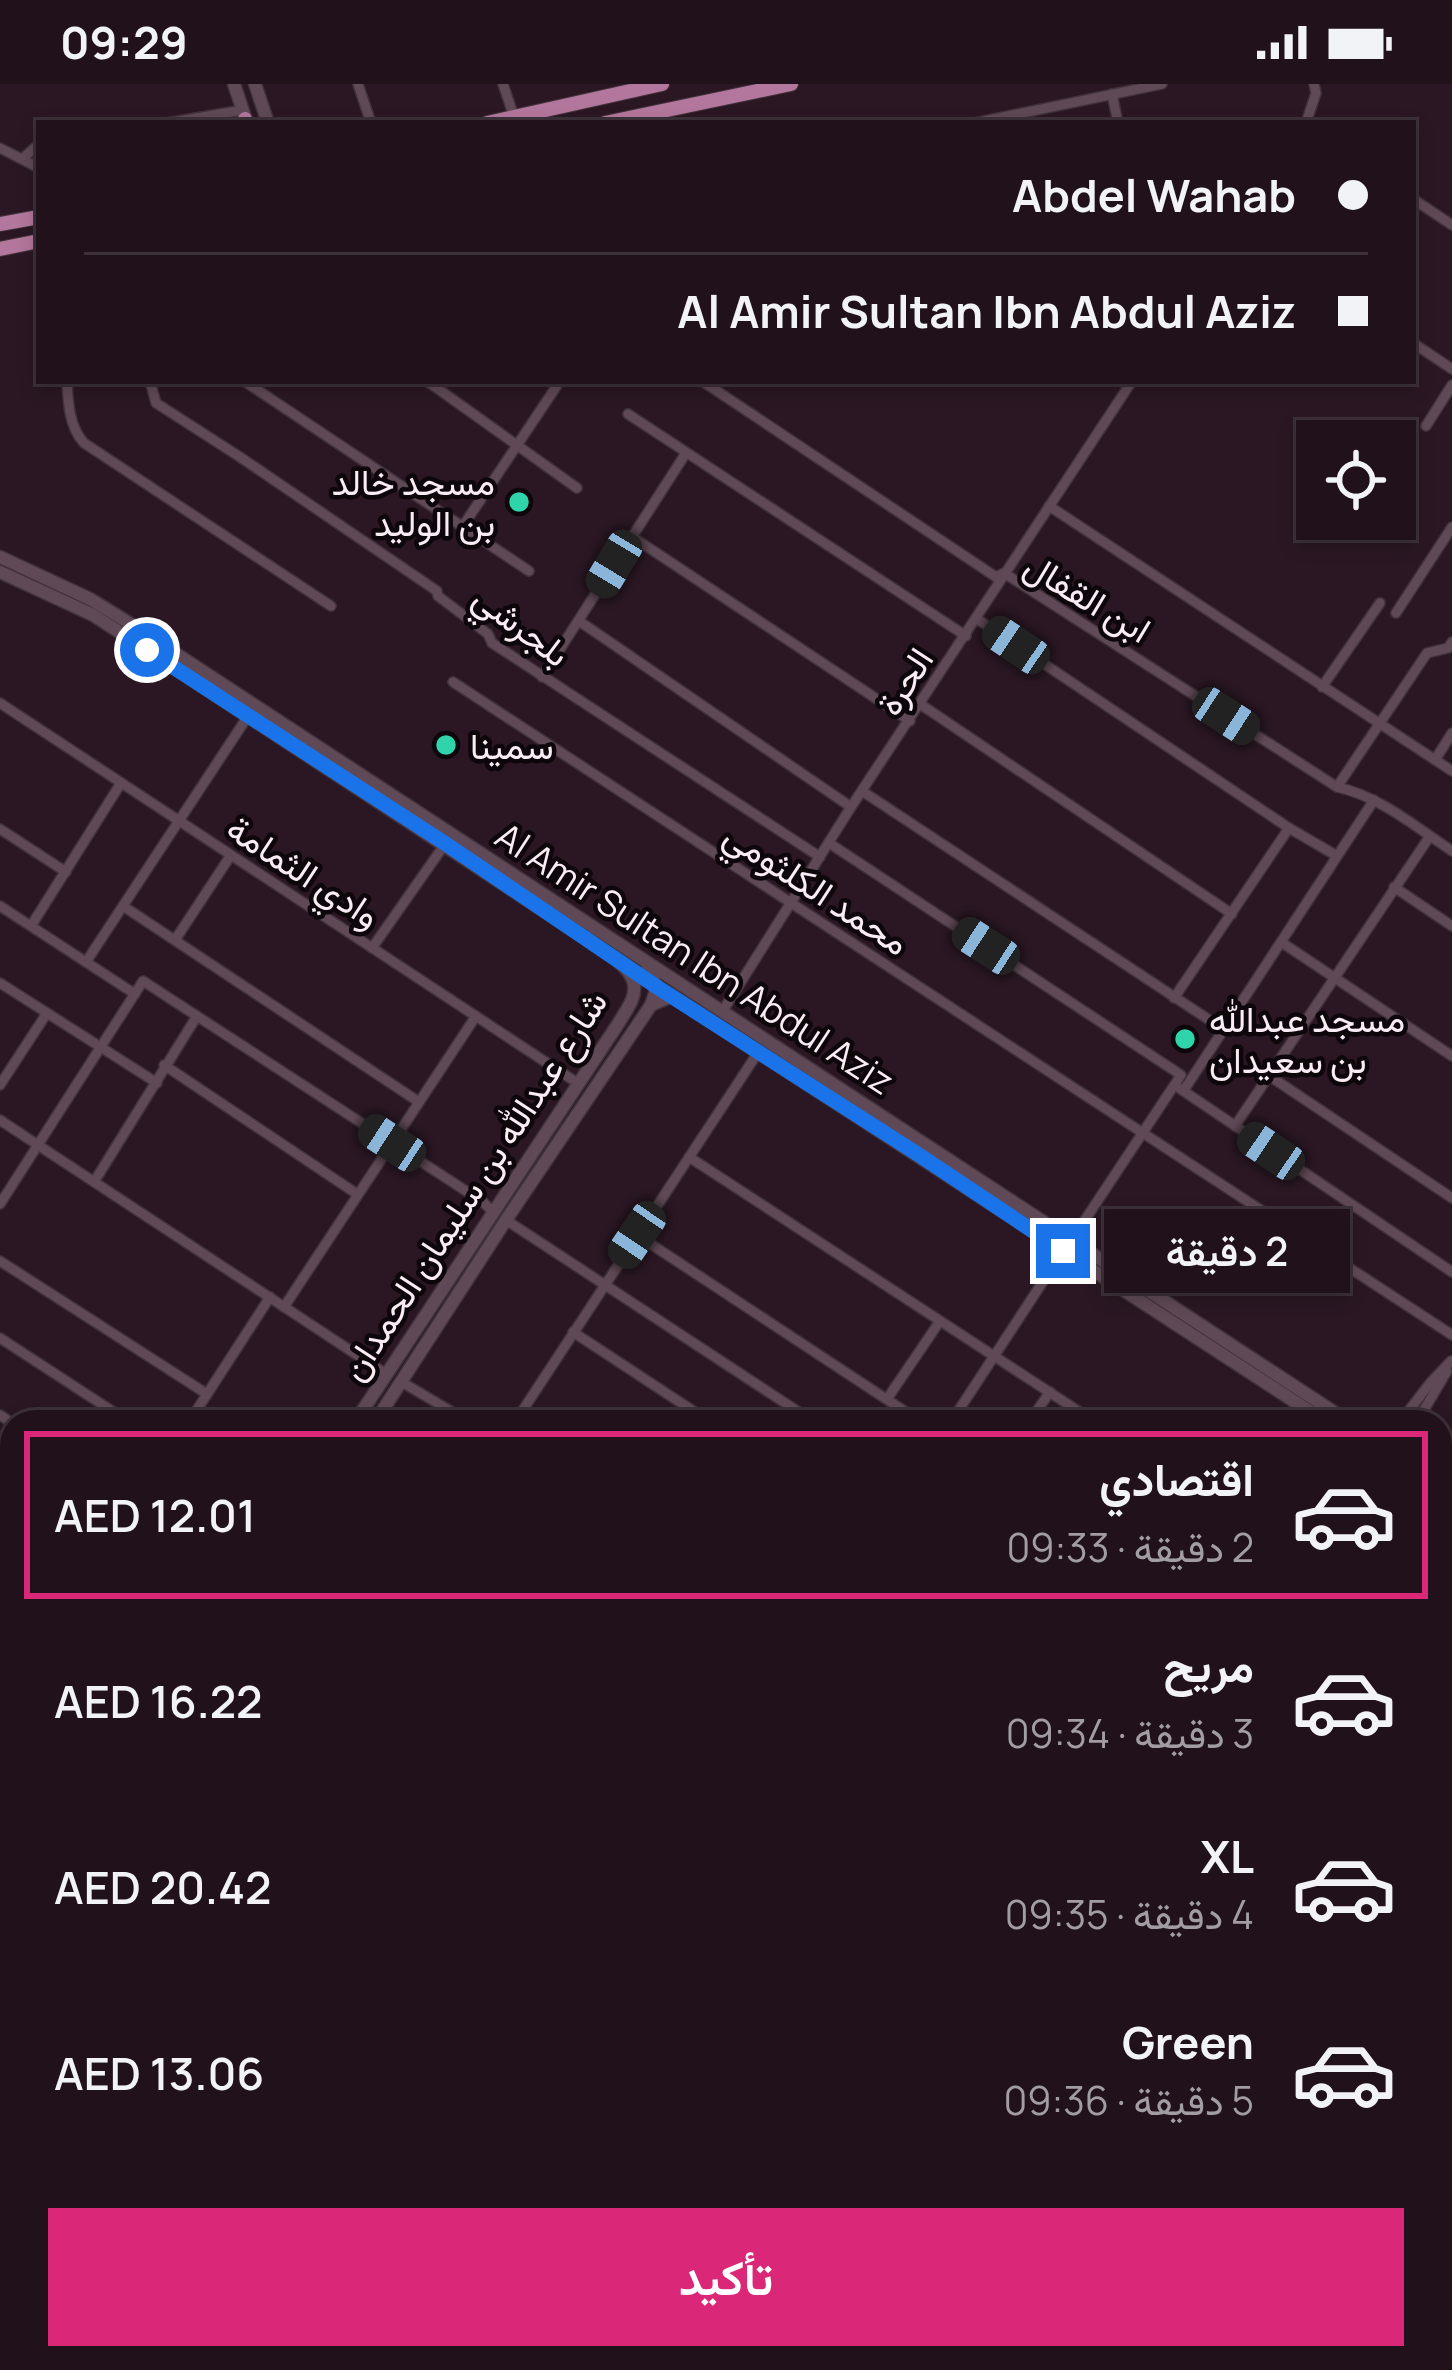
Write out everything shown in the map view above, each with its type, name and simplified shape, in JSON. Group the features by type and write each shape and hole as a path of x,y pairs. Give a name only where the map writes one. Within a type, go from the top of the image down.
{"main road":[{"path":"500,120 662,84"},
{"path":"619,120 791,84"},
{"path":"0,224 36,218"},
{"path":"0,248 36,242"}],"street":[{"path":"234,84 245,119"},
{"path":"255,84 267,120"},
{"path":"358,84 370,120"},
{"path":"503,84 514,117"},
{"path":"988,120 1162,84"},
{"path":"1307,120 1315,84"},
{"path":"1112,94 1117,120"},
{"path":"22,159 36,147"},
{"path":"0,148 36,166"},
{"path":"1416,202 1452,225"},
{"path":"1416,345 1452,369"},
{"path":"68,384 76,434 84,443 332,606"},
{"name":"بلجرشي","path":"151,384 156,404 437,591 488,634 492,643 820,857"},
{"path":"249,384 529,571"},
{"path":"431,384 578,488"},
{"path":"463,526 558,384"},
{"name":"ابن القفال","path":"706,384 996,577 1004,573 1337,787 1374,800 1452,851"},
{"name":"الحرة","path":"722,1012 1130,384"},
{"path":"1426,426 1452,385"},
{"path":"628,415 966,636"},
{"path":"542,677 686,453"},
{"path":"1049,506 1452,771"},
{"path":"1396,614 1452,527"},
{"path":"631,536 910,721"},
{"name":"Al Amir Sultan Ibn Abdul Aziz","path":"0,557 90,599 625,946 759,1052 1329,1410"},
{"name":"Al Amir Sultan Ibn Abdul Aziz","path":"0,572 93,615 446,844 629,973 654,983"},
{"path":"1322,687 1380,603"},
{"path":"977,619 1337,856"},
{"path":"579,621 851,807"},
{"path":"1337,787 1427,653 1448,649 1452,642"},
{"name":"محمد الكلثومي","path":"453,682 1452,1335"},
{"name":"وادي الثمامة","path":"0,703 579,1084"},
{"path":"920,704 1232,914"},
{"path":"86,962 248,716"},
{"path":"1435,760 1452,733"},
{"path":"31,926 121,783"},
{"path":"862,790 1223,1029"},
{"path":"959,1410 1142,1133 1223,1029 1374,800"},
{"path":"1174,998 1289,828"},
{"path":"0,829 66,872"},
{"path":"1235,1126 1430,836"},
{"path":"829,843 1181,1075 1179,1088"},
{"path":"372,948 446,844"},
{"path":"175,940 231,855"},
{"path":"1394,887 1452,926"},
{"path":"0,906 135,994"},
{"path":"123,906 418,1102"},
{"path":"1281,942 1452,1057"},
{"path":"625,946 648,968 654,983 651,1006"},
{"name":"شارع عبدالله بن سليمان الحمدان","path":"385,1410 632,1000 629,973"},
{"path":"632,1000 639,989 668,979 674,989"},
{"path":"0,1204 143,981 796,1410"},
{"path":"0,983 157,1083"},
{"name":"Al Amir Sultan Ibn Abdul Aziz","path":"674,989 722,1012 1308,1410"},
{"name":"Al Amir Sultan Ibn Abdul Aziz","path":"651,1006 674,989"},
{"path":"632,1000 645,992 651,995 651,1006"},
{"name":"شارع عبدالله بن سليمان الحمدان","path":"363,1410 651,1006"},
{"path":"0,1085 47,1013"},
{"path":"94,1182 197,1016"},
{"path":"284,1307 476,1016"},
{"path":"523,1410 759,1052"},
{"path":"164,1065 357,1193"},
{"path":"1268,1075 1452,1198"},
{"path":"1179,1088 1452,1272"},
{"path":"0,1120 386,1374"},
{"path":"689,1157 1077,1410"},
{"path":"637,1235 903,1410"},
{"path":"0,1261 207,1394"},
{"path":"197,1410 270,1297"},
{"path":"887,1399 940,1321"},
{"path":"573,1332 692,1410"},
{"path":"0,1338 111,1410"},
{"path":"1409,1410 1452,1361"},
{"path":"1424,1410 1452,1361"},
{"path":"400,1381 449,1410"},
{"path":"1037,1410 1050,1392"}],"place":[{"name":"مسجد خالد بن الوليد","path":"519,502"},
{"name":"سمينا","path":"446,745"},
{"name":"مسجد عبدالله بن سعيدان","path":"1185,1039"}],"route":[{"path":"147,650 1063,1251"}]}
